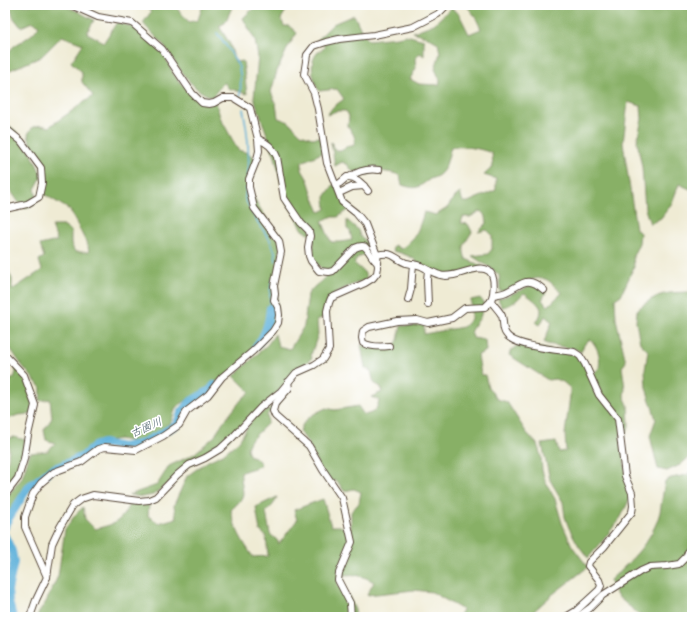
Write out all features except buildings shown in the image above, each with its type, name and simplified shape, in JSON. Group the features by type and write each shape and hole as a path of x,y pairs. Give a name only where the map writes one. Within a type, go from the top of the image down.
{"street":[{"path":"47,577 25,527 25,517 33,494 41,483 54,472 81,462 98,449 105,447 136,450 180,425 187,411 208,395 222,377 253,351 273,331 278,323 279,316 278,307 274,300 274,286 281,252 279,241 254,208 249,186 249,179 257,160 258,151 258,139 250,108 234,98 223,98 209,104 202,103 192,93 162,49 132,23 98,17 71,5"},
{"path":"30,617 47,577 52,544 73,505 81,499 93,495 139,501 149,500 156,497 189,465 205,458 232,438 261,407 281,391 296,374 323,360 329,349 328,303 332,298 373,278 377,273 378,264 377,254 365,224 356,213 342,202 327,162 314,93 304,74 307,54 314,46 326,42 413,28 438,14 447,5"},
{"path":"5,128 21,141 41,168 42,183 39,197 27,204 5,209"},
{"path":"258,139 267,143 275,151 284,198 301,224 309,231 309,256 311,262 319,271 333,271 355,248 360,246 366,247 378,264"},
{"path":"336,184 340,183 354,173 372,169 379,170"},
{"path":"339,193 352,188 366,189 357,180 349,177"},
{"path":"377,254 390,254 405,262 419,265 441,276 453,276 469,270 487,270 491,273 492,298 502,316 504,331 507,336 514,342 574,352 580,356 598,395 618,419 625,476 632,493 632,512 604,547 589,562 588,566 599,580 601,586 599,590 576,611 566,617"},
{"path":"408,300 411,289 413,264"},
{"path":"428,270 428,304"},
{"path":"389,346 379,347 366,345 363,343 363,331 369,327 397,321 417,320 428,323 452,318 466,308 485,307 492,298 504,293 520,283 530,282 538,285 544,290"},
{"path":"5,355 24,375 34,405 24,459 18,478 5,495"},
{"path":"288,382 289,388 275,404 273,411 275,416 309,446 322,470 342,498 352,542 339,573 338,580 350,603 351,617"},
{"path":"578,617 603,595 641,571 650,567 679,564 686,557 692,542"}],"green space":[{"path":"10,5 62,5 94,20 87,33 104,42 117,22 150,36 160,48 172,72 182,84 201,97 216,102 220,117 238,150 248,153 255,158 250,180 252,194 276,232 281,245 277,322 270,332 235,370 176,407 171,422 157,433 136,442 119,439 101,442 78,460 49,471 37,480 5,517 5,499 22,478 30,453 48,451 55,443 46,440 44,430 52,418 50,399 40,401 41,388 21,364 5,341 5,263 12,279 12,290 42,270 39,260 44,257 40,245 57,241 52,226 63,226 71,231 71,244 75,252 89,252 88,246 70,210 44,194 47,181 45,172 30,142 28,134 33,127 41,125 49,127 93,96 82,82 82,72 71,62 83,44 62,36 41,57 8,71 8,54 12,48 29,37 39,25 32,22 21,27 13,17"},
{"path":"143,5 174,5 189,22 198,20 203,5 233,5 225,23 219,26 230,44 235,62 243,61 247,94 228,88 224,82 212,97 196,88 183,74 162,43 143,23 151,12"},
{"path":"257,5 294,5 285,12 281,19 284,26 289,26 297,33 288,47 277,71 271,92 276,104 278,118 289,122 301,134 312,138 321,137 324,152 302,162 302,170 308,180 320,212 326,209 325,197 334,184 350,209 338,217 330,217 322,221 331,242 352,240 350,231 347,229 347,220 358,230 360,236 371,246 370,253 359,256 354,263 364,272 367,279 344,288 329,299 324,317 317,320 318,334 311,355 312,358 295,372 279,391 226,442 189,466 153,495 143,497 129,495 157,485 169,466 194,454 215,436 219,428 242,399 250,392 234,376 268,344 275,334 278,346 290,349 304,326 308,294 325,278 325,272 312,258 314,243 311,235 303,230 285,199 275,157 254,98 258,57 255,40 243,18"},
{"path":"466,5 557,5 558,7 559,5 692,5 692,190 679,184 672,203 661,218 650,224 645,209 642,167 637,141 642,119 641,106 628,102 623,143 636,229 640,233 639,243 633,256 634,267 621,295 615,299 616,319 626,362 622,367 625,388 624,396 628,405 629,427 626,434 620,434 630,498 621,517 588,558 569,528 565,517 563,502 550,480 542,444 556,442 559,452 566,451 565,434 570,388 563,382 555,379 548,380 509,355 511,350 520,344 577,355 593,374 599,368 600,360 598,352 590,339 584,345 581,352 575,349 547,344 544,342 552,322 545,316 540,325 536,323 541,309 535,301 524,293 514,302 502,307 498,299 536,284 540,285 546,292 542,300 548,306 562,293 549,281 540,278 534,279 506,291 500,291 499,275 472,256 488,254 492,249 492,235 487,230 478,232 487,223 486,217 481,211 470,217 463,217 461,223 468,224 472,232 466,242 464,251 466,259 482,266 476,273 440,275 422,269 413,258 392,251 394,245 401,249 414,237 424,212 436,215 447,208 454,198 460,193 463,202 468,202 496,190 496,179 484,175 493,167 492,153 472,148 451,147 446,166 442,172 438,176 414,188 402,185 400,175 388,172 376,172 368,175 352,171 348,165 342,162 335,166 331,142 335,150 343,150 347,146 353,146 355,138 348,126 349,116 346,111 336,111 327,115 333,107 344,99 337,89 319,91 313,74 313,60 318,52 325,47 318,39 333,24 354,15 363,34 369,40 406,35 424,40 424,56 420,53 415,59 416,68 410,79 419,84 439,85 440,80 435,69 440,53 438,43 428,37 413,32 434,24 451,8 459,14 469,34 481,29 475,16"},
{"path":"5,123 18,133 28,146 42,176 35,189 37,198 35,204 25,209 11,191 5,186"},
{"path":"667,293 692,293 692,455 680,465 667,471 658,469 650,436 656,419 646,388 645,370 648,351 640,343 636,322 637,310 656,297"},
{"path":"480,298 484,303 480,318 471,330 473,338 485,340 486,351 478,355 481,375 485,375 488,387 497,399 507,402 526,432 537,444 546,483 555,499 562,523 572,546 588,567 534,611 533,617 458,617 463,610 432,592 414,590 367,595 374,582 356,575 344,575 337,585 348,594 355,610 356,617 36,617 46,602 58,576 65,529 83,507 85,519 95,529 116,522 123,515 129,504 149,504 148,516 159,523 176,518 174,505 187,476 208,461 223,454 239,441 253,418 275,405 267,415 268,423 250,441 247,448 249,455 256,458 261,464 241,473 243,496 231,510 239,535 253,557 268,556 266,536 260,531 256,507 277,497 273,505 266,512 270,534 279,544 297,520 294,510 323,499 331,526 340,526 348,530 351,529 351,512 359,503 361,492 354,489 344,491 337,481 328,481 300,432 303,423 313,414 326,408 335,410 358,406 364,415 373,412 376,409 379,400 371,397 382,392 381,387 374,383 371,371 365,368 361,345 374,348 394,347 398,340 401,326 424,325 424,334 463,327 471,319 471,300"},
{"path":"15,364 28,378 34,401 31,414 18,415 5,420 5,382 14,378 16,372"},
{"path":"14,437 25,440 18,469 5,495 5,462 8,461 9,449 7,439"},
{"path":"692,469 692,617 642,617 617,596 610,580 633,558 647,541 652,532 660,512 665,481 671,478 687,475"}],"waterway":[{"path":"217,33 238,65 241,82 240,96"},
{"path":"243,109 248,142 248,176"},
{"path":"246,188 245,199 257,221 270,240 275,252 276,261"},
{"path":"270,308 272,279"},
{"name":"古園川","path":"256,346 266,328 270,308"},
{"name":"古園川","path":"5,527 29,486 52,469 83,456 94,446 103,443 122,447 139,444 158,435 176,425 181,413 191,401 210,390 214,385"},
{"name":"古園川","path":"5,536 12,551 14,562 8,590 9,602 13,617"}]}
